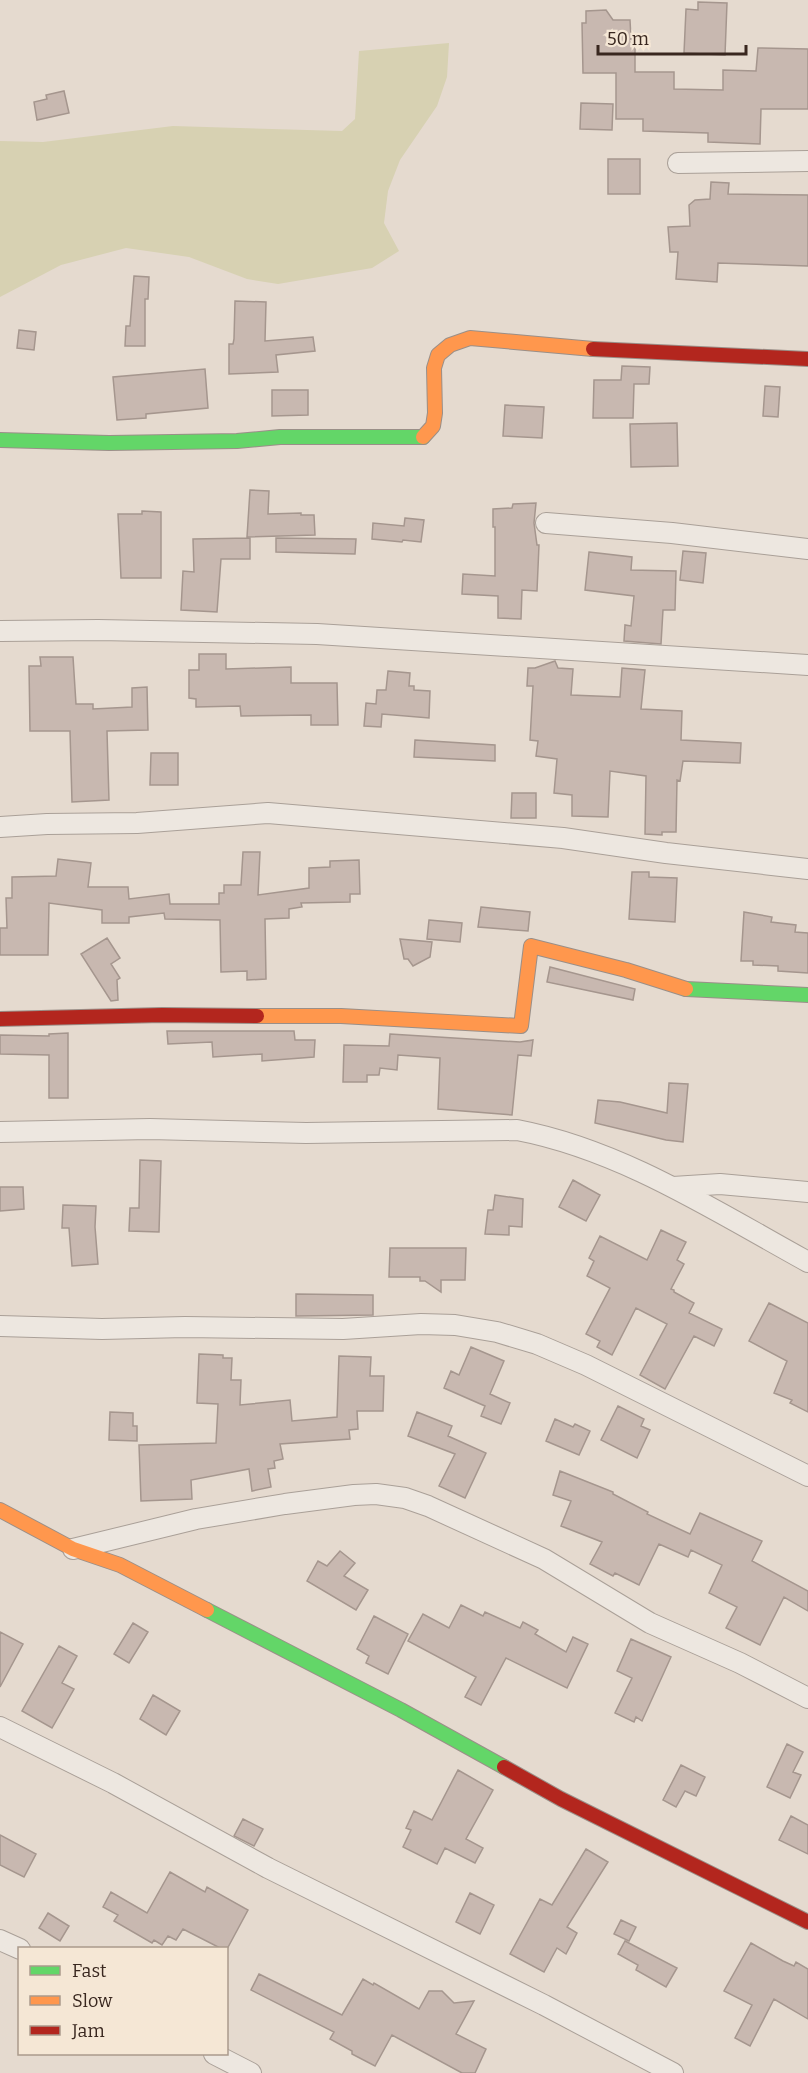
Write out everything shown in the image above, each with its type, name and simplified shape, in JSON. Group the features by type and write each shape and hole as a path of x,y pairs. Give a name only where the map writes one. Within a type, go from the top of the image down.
{"street":[{"path":"678,163 808,161"},
{"path":"0,440 109,443 228,441 280,437 424,437 431,432 435,422 435,364 440,351 445,345 455,340 470,338 597,349 808,358"},
{"path":"546,523 672,533 808,549"},
{"path":"0,631 98,630 317,634 808,665"},
{"path":"0,827 47,824 137,824 268,813 563,838 666,853 808,869"},
{"path":"0,1019 162,1015 341,1016 521,1026 531,946 626,969 690,990 808,996"},
{"path":"0,1132 150,1129 306,1133 517,1130 580,1145 673,1187 808,1262"},
{"path":"673,1187 720,1184 808,1192"},
{"path":"0,1326 102,1329 196,1327 343,1329 421,1324 454,1325 497,1332 537,1344 586,1365 808,1476"},
{"path":"74,1549 196,1519 285,1504 354,1495 376,1494 405,1498 429,1506 544,1559 650,1623 740,1663 808,1698"},
{"path":"0,1510 74,1549 120,1565 401,1710 561,1799 808,1922"},
{"path":"0,1727 113,1783 268,1868 534,2000 673,2073"},
{"path":"0,1940 18,1948"},
{"path":"216,2055 251,2073"}],"shaded area":[{"path":"449,43 447,77 437,106 400,160 388,191 384,223 399,251 372,268 278,284 247,279 189,257 126,248 61,265 0,297 0,141 43,142 173,126 342,131 355,119 359,51"}],"building":[{"path":"698,2 727,3 725,55 684,53 686,9 698,10"},
{"path":"606,10 613,20 630,20 631,39 635,39 635,72 674,72 674,89 723,90 723,70 756,71 758,48 808,49 808,109 761,109 760,144 708,142 708,133 643,131 643,119 616,119 616,73 583,73 582,23 586,23 586,11"},
{"path":"64,91 69,113 37,120 34,102 47,99 46,95"},
{"path":"581,103 613,104 612,130 580,129"},
{"path":"608,159 640,159 640,194 608,194"},
{"path":"711,182 729,183 728,194 808,195 808,266 718,263 717,282 676,279 678,252 670,252 668,227 690,226 689,205 695,200 710,199"},
{"path":"134,276 149,277 148,299 145,299 145,346 125,346 126,326 130,326"},
{"path":"235,301 266,302 265,341 313,337 315,351 276,355 278,372 229,374 229,344 233,344 234,339"},
{"path":"19,330 36,332 34,350 17,348"},
{"path":"622,366 650,367 649,384 634,384 633,418 593,418 594,380 621,380"},
{"path":"205,369 208,408 146,414 146,418 117,420 113,377"},
{"path":"765,386 780,387 778,417 763,416"},
{"path":"272,390 308,390 308,415 272,416"},
{"path":"505,405 544,407 542,438 503,436"},
{"path":"677,423 678,466 631,467 630,424"},
{"path":"250,490 269,491 268,514 314,515 315,535 247,537"},
{"path":"536,503 534,523 537,545 539,545 537,591 522,590 521,619 498,618 498,596 462,594 463,574 495,576 493,509 512,508 513,504"},
{"path":"142,511 161,512 161,578 121,578 118,514 142,514"},
{"path":"405,518 424,520 421,542 372,539 373,523 404,526"},
{"path":"250,538 250,559 221,559 217,612 181,610 183,571 194,572 193,539"},
{"path":"276,538 356,539 355,554 276,552"},
{"path":"683,551 706,553 703,583 680,580"},
{"path":"589,552 632,557 631,570 676,571 675,610 663,610 661,644 624,641 625,625 631,626 634,596 585,590"},
{"path":"199,654 226,654 226,669 291,667 291,683 337,683 338,725 311,725 311,715 241,716 240,706 196,707 196,699 189,698 189,670 199,670"},
{"path":"40,657 73,657 76,704 93,704 93,709 132,707 132,688 147,687 148,730 107,731 109,800 72,802 70,731 30,731 29,666 41,666"},
{"path":"555,661 558,668 573,669 571,695 620,697 622,668 645,670 641,709 682,711 681,740 741,743 740,763 683,761 680,781 677,780 676,832 662,832 662,835 645,834 646,776 610,771 608,817 572,816 572,795 554,793 557,759 536,756 538,741 530,740 533,686 527,686 528,668"},
{"path":"388,671 410,673 409,686 414,686 414,690 430,691 429,718 382,714 381,727 364,726 366,703 376,704 377,690 386,690"},
{"path":"415,740 495,745 495,761 414,757"},
{"path":"151,753 178,753 178,785 150,785"},
{"path":"512,793 536,793 536,818 511,818"},
{"path":"243,852 260,852 258,895 309,888 309,868 330,867 330,861 359,860 360,894 350,894 350,902 301,903 302,907 289,909 289,918 265,919 266,979 247,980 247,971 221,972 220,920 165,919 164,913 129,917 129,923 102,923 102,910 49,903 48,955 0,955 0,928 7,928 6,898 12,898 12,877 56,876 58,859 91,863 88,887 128,887 129,899 169,894 170,904 219,904 219,893 224,893 224,885 241,885"},
{"path":"632,872 649,872 649,877 677,878 675,922 629,919"},
{"path":"481,907 530,912 528,931 478,927"},
{"path":"744,912 772,917 771,922 796,925 795,932 808,933 808,973 778,971 778,966 753,965 753,961 741,961"},
{"path":"429,920 462,923 460,942 427,939"},
{"path":"107,938 120,958 111,964 120,978 117,980 118,1000 111,1001 81,954"},
{"path":"400,939 432,942 430,957 413,966 408,959 404,959"},
{"path":"550,967 635,989 633,1000 547,982"},
{"path":"167,1031 294,1031 295,1040 315,1040 314,1057 262,1061 262,1054 213,1057 212,1042 168,1044"},
{"path":"68,1033 68,1098 49,1098 49,1055 0,1054 0,1035 49,1036 49,1034"},
{"path":"390,1034 520,1042 533,1040 531,1056 518,1055 512,1115 438,1109 440,1058 398,1055 397,1070 380,1068 379,1075 367,1075 367,1082 343,1082 344,1045 389,1046"},
{"path":"669,1083 688,1084 683,1142 595,1123 598,1100 620,1102 667,1113"},
{"path":"140,1160 161,1161 159,1232 129,1231 130,1208 139,1208"},
{"path":"573,1180 600,1195 586,1221 559,1207"},
{"path":"0,1187 23,1187 24,1209 0,1211"},
{"path":"495,1195 523,1199 522,1227 509,1226 509,1235 485,1234 488,1210 493,1210"},
{"path":"63,1205 96,1206 98,1264 72,1266 69,1228 62,1228"},
{"path":"661,1230 686,1242 677,1260 684,1264 671,1289 694,1303 689,1313 722,1329 714,1346 694,1336 665,1389 640,1375 667,1324 636,1308 612,1355 597,1347 600,1341 586,1334 610,1288 587,1276 594,1261 589,1258 600,1236 647,1260"},
{"path":"390,1248 466,1248 465,1280 441,1280 441,1292 425,1281 420,1281 420,1277 389,1277"},
{"path":"296,1294 373,1295 373,1315 296,1316"},
{"path":"769,1303 808,1323 808,1412 790,1403 792,1400 774,1393 787,1361 749,1341"},
{"path":"471,1347 504,1361 490,1394 510,1403 501,1424 481,1416 485,1406 444,1388 451,1371 459,1375"},
{"path":"199,1354 223,1355 223,1358 232,1358 231,1380 241,1380 240,1405 290,1400 292,1421 337,1417 339,1356 371,1357 370,1376 384,1376 383,1411 357,1411 358,1429 349,1430 350,1439 280,1444 283,1459 274,1461 275,1468 268,1469 271,1487 252,1491 249,1469 191,1480 192,1499 141,1501 139,1445 216,1443 218,1404 197,1403"},
{"path":"618,1406 644,1419 641,1426 650,1430 637,1458 601,1440"},
{"path":"110,1412 133,1413 133,1426 137,1426 137,1441 109,1440"},
{"path":"417,1412 452,1426 448,1436 486,1453 465,1498 439,1486 455,1454 408,1436"},
{"path":"555,1419 590,1431 579,1455 546,1441"},
{"path":"560,1471 613,1492 648,1512 647,1514 690,1534 700,1513 762,1541 752,1561 808,1591 808,1611 784,1597 760,1645 726,1628 737,1607 709,1593 722,1565 691,1550 688,1557 659,1544 639,1585 615,1573 613,1576 590,1564 602,1542 561,1526 571,1501 553,1495"},
{"path":"340,1551 355,1563 344,1576 368,1590 356,1610 307,1581 318,1561 327,1566"},
{"path":"461,1605 483,1616 485,1612 520,1628 523,1622 538,1630 535,1634 566,1652 573,1637 588,1644 567,1688 506,1658 481,1705 465,1697 476,1677 408,1641 423,1614 449,1628"},
{"path":"374,1616 408,1634 388,1674 366,1663 369,1656 357,1649"},
{"path":"133,1623 148,1632 129,1663 114,1654"},
{"path":"0,1632 23,1644 0,1687"},
{"path":"631,1639 671,1657 642,1721 636,1717 634,1722 615,1713 632,1678 617,1671"},
{"path":"59,1646 77,1656 62,1683 74,1689 52,1728 22,1711"},
{"path":"153,1695 180,1711 166,1735 140,1719"},
{"path":"787,1744 803,1752 793,1772 801,1775 790,1798 767,1787"},
{"path":"681,1765 705,1777 696,1796 685,1791 676,1807 663,1800"},
{"path":"458,1770 493,1790 466,1839 483,1848 475,1863 445,1848 437,1864 403,1847 411,1830 406,1828 414,1811 432,1820"},
{"path":"791,1816 808,1825 808,1854 779,1840"},
{"path":"243,1819 263,1829 254,1846 234,1836"},
{"path":"0,1835 36,1854 24,1877 0,1865"},
{"path":"586,1849 608,1862 567,1927 577,1933 566,1954 557,1948 544,1972 510,1954 540,1899 552,1905"},
{"path":"170,1872 205,1892 207,1887 248,1910 228,1947 218,1947 183,1929 176,1940 168,1936 162,1945 154,1940 152,1943 114,1921 118,1915 103,1907 111,1892 147,1913"},
{"path":"470,1893 494,1905 480,1934 456,1922"},
{"path":"48,1913 69,1926 60,1941 39,1928"},
{"path":"621,1920 636,1927 629,1941 614,1934"},
{"path":"625,1941 677,1968 666,1987 636,1970 638,1965 618,1954"},
{"path":"751,1943 783,1961 794,1966 796,1962 808,1969 808,2019 774,1999 750,2046 735,2038 752,2005 724,1991"},
{"path":"259,1974 342,2015 363,1979 419,2009 429,1991 442,1991 454,2003 474,2001 456,2034 486,2049 475,2073 462,2073 392,2035 375,2066 330,2039 334,2032 251,1990"}],"traffic: fast":[{"path":"0,440 109,443 237,441 280,437 423,437"},
{"path":"686,989 808,995"},
{"path":"207,1610 401,1710 504,1767"}],"traffic: slow":[{"path":"423,437 433,426 434,368 438,355 450,345 470,338 593,349"},
{"path":"257,1016 341,1016 521,1026 531,946 626,970 686,989"},
{"path":"0,1510 73,1549 120,1565 207,1610"}],"traffic: jam":[{"path":"593,349 808,359"},
{"path":"0,1019 162,1015 257,1016"},
{"path":"504,1767 561,1799 808,1922"}]}
